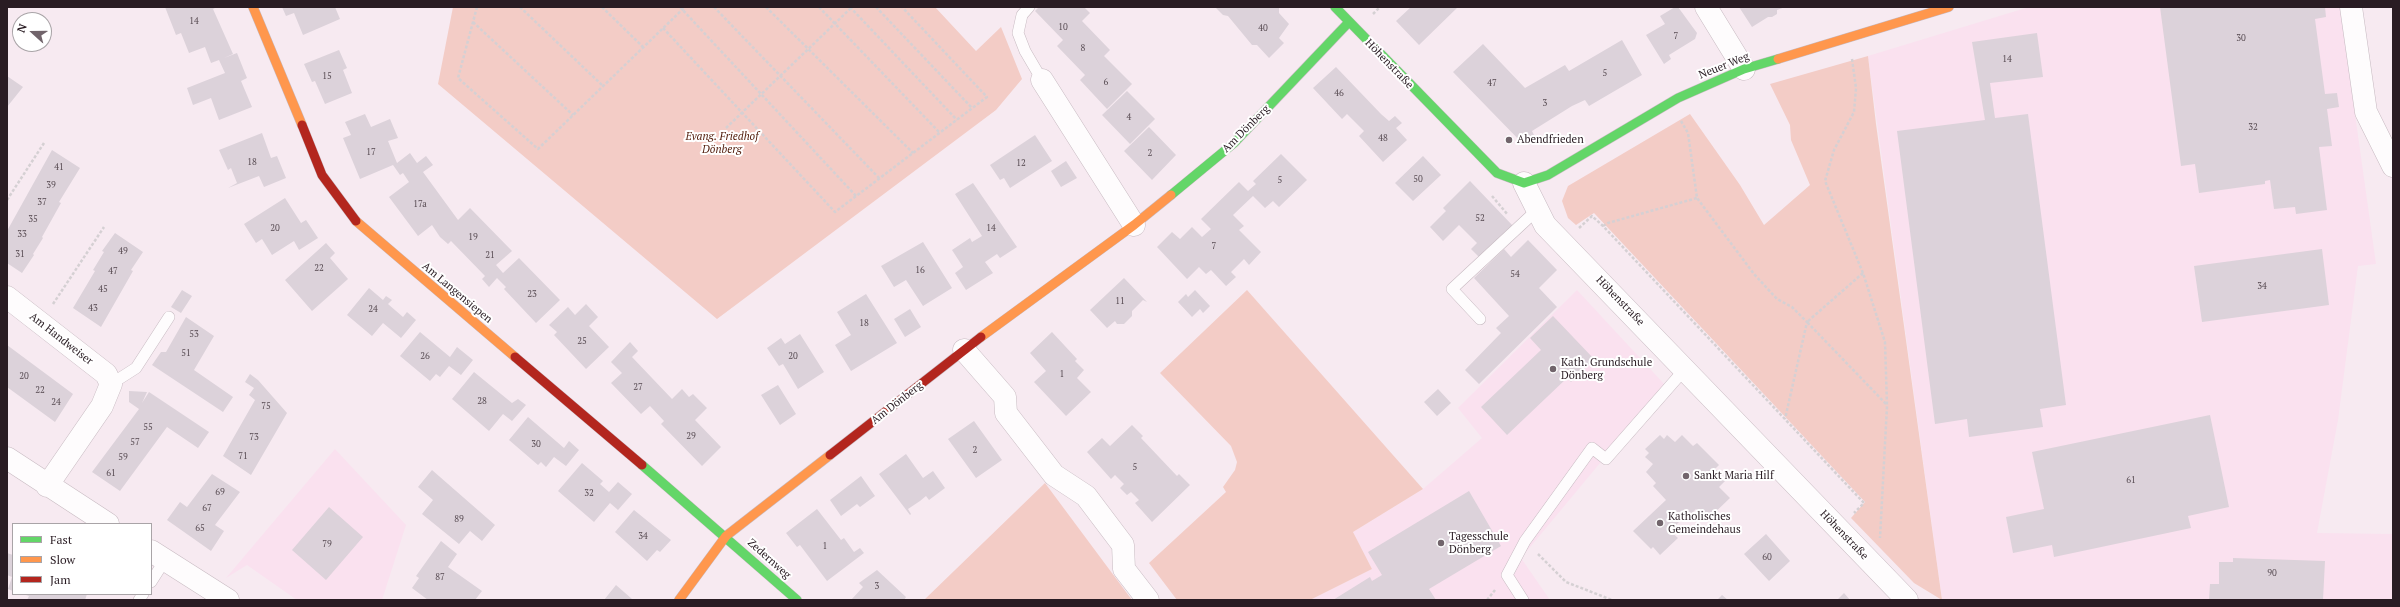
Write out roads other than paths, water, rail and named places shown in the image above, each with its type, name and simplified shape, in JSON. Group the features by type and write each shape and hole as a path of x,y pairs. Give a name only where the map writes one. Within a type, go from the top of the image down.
{"street":[{"name":"Am Langensiepen","path":"253,7 322,175 360,226 726,536"},
{"name":"Höhenstraße","path":"1335,7 1497,173 1524,183 1545,225 1564,242 1907,600"},
{"path":"1706,7 1744,69"},
{"name":"Neuer Weg","path":"1524,183 1548,176 1678,98 1744,69 1949,7"},
{"path":"2351,7 2366,112 2393,166"},
{"name":"Am Dönberg","path":"679,600 726,536 964,350 1134,225 1234,143 1349,22"},
{"path":"1042,80 1134,225"},
{"name":"Am Handweiser","path":"7,297 106,374 111,384"},
{"path":"964,350 1005,397 1006,413 1054,475 1086,496 1122,545 1124,569 1148,600"},
{"path":"47,486 102,406 111,384"},
{"path":"7,458 47,486 106,523"},
{"name":"Zedernweg","path":"726,536 796,600"},
{"path":"158,556 228,600"}],"lane":[{"path":"1029,7 1022,15 1018,33 1025,51 1042,80"},
{"path":"1480,319 1452,289 1537,210"},
{"path":"111,384 136,368 169,317"},
{"path":"1523,600 1507,575 1525,541 1592,448 1606,459 1685,369"},
{"path":"152,578 158,556"}],"place":[{"name":"Abendfrieden","path":"1509,140"},
{"name":"Kath. Grundschule Dönberg","path":"1553,369"},
{"name":"Sankt Maria Hilf","path":"1686,476"},
{"name":"Katholisches Gemeindehaus","path":"1660,523"},
{"name":"Tagesschule Dönberg","path":"1441,543"}],"park label":[{"name":"Evang. Friedhof Dönberg","path":"722,143"}]}
